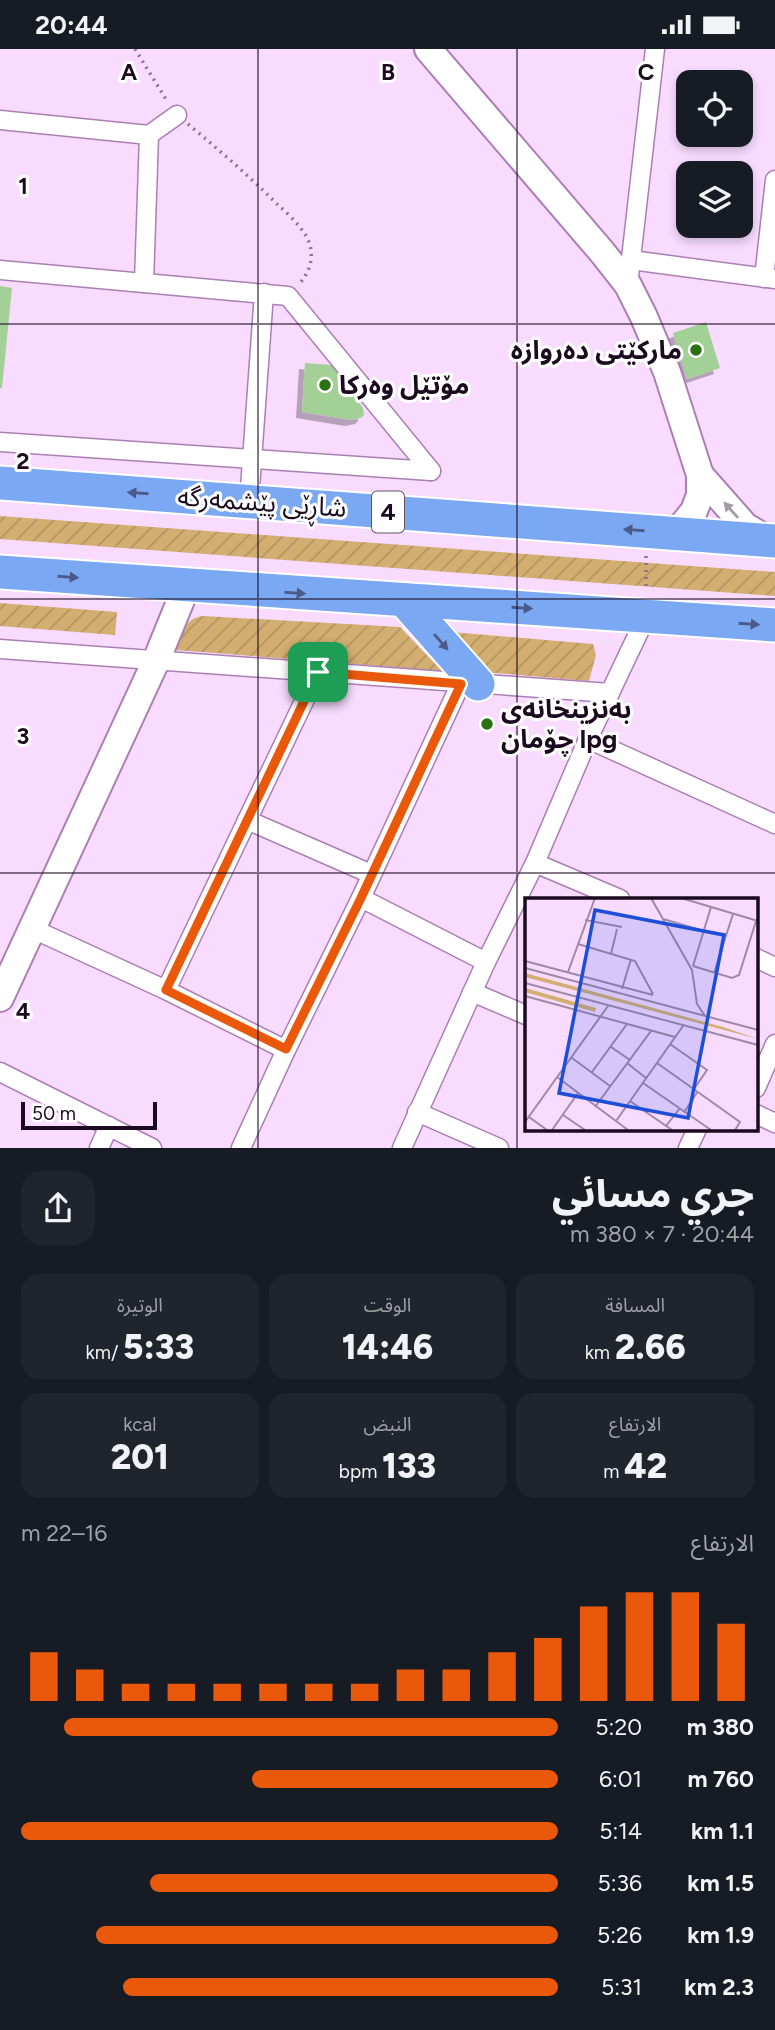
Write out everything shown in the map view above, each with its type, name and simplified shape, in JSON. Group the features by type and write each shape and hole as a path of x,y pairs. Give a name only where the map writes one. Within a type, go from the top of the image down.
{"highway":[{"name":"شاڕێی پێشمەرگە","path":"0,483 771,540"},
{"path":"0,572 775,625"},
{"path":"404,600 470,684"}],"main road":[{"path":"428,49 602,252 630,273 667,372 700,474 700,495 694,511 661,532"},
{"path":"700,474 745,526 771,540"},
{"path":"0,998 156,661 187,585"}],"street":[{"path":"655,49 630,273 769,278 775,180"},
{"path":"0,120 149,135 177,115"},
{"path":"144,283 149,135"},
{"path":"0,270 288,296 431,471 0,442"},
{"path":"249,502 264,293"},
{"path":"401,1148 486,962 535,863 588,739 646,617"},
{"path":"0,649 610,693"},
{"path":"166,990 318,672"},
{"path":"241,1148 371,874 470,684"},
{"path":"588,739 775,824"},
{"path":"247,820 371,874"},
{"path":"535,863 618,898"},
{"path":"361,898 486,962"},
{"path":"33,929 286,1049"},
{"path":"758,959 775,967"},
{"path":"472,992 525,1014"},
{"path":"758,1084 775,1044"},
{"path":"0,1072 152,1148"},
{"path":"417,1112 499,1148"},
{"path":"758,1115 775,1123"},
{"path":"99,1148 109,1126"},
{"path":"688,1148 697,1131"}],"path":[{"path":"135,49 177,115 256,183 306,236 311,249 311,263 305,277 288,296"},
{"path":"646,617 661,532"}],"shaded area":[{"path":"0,516 775,572 775,596 0,539"},
{"path":"0,603 117,612 115,635 0,626"},
{"path":"203,616 400,627 442,671 176,650 188,624"},
{"path":"451,632 593,644 596,655 589,681 483,672"}],"building":[{"path":"0,286 12,288 2,388 0,388"},
{"name":"مارکێتی دەروازە","path":"706,322 720,368 687,379 673,333"},
{"name":"مۆتێل وەرکا","path":"305,363 333,365 363,408 364,415 351,420 302,412"}],"place":[{"name":"مارکێتی دەروازە","path":"696,350"},
{"name":"مۆتێل وەرکا","path":"325,385"},
{"name":"بەنزینخانەی چۆمان lpg","path":"487,724"}],"route":[{"path":"318,672 461,684 361,898 286,1049 166,990 318,672"}]}
